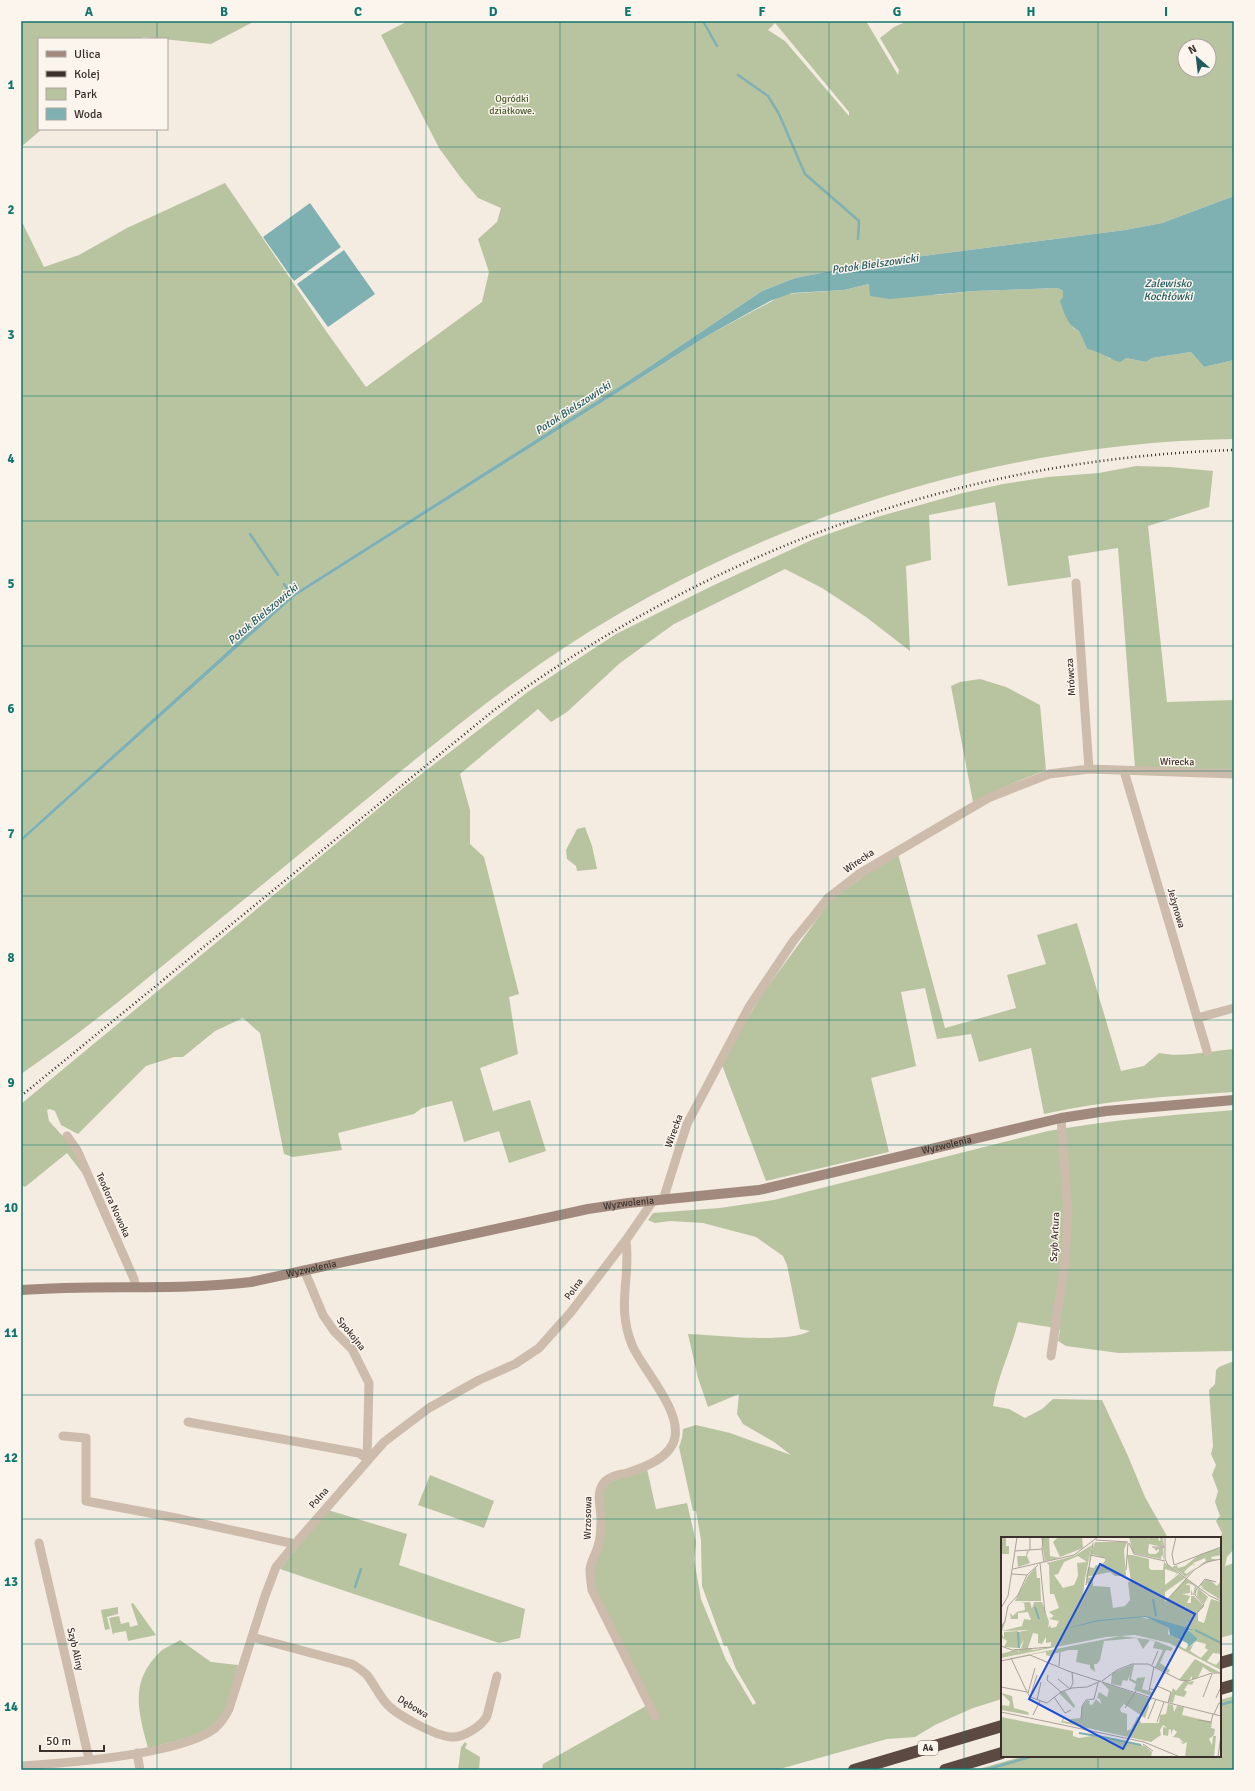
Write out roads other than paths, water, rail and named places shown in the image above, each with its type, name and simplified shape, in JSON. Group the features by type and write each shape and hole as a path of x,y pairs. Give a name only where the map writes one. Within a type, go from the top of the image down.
{"highway":[{"path":"1221,1663 1234,1658"},
{"path":"1221,1689 1234,1685"},
{"name":"A4","path":"854,1770 1001,1726"},
{"path":"945,1770 1001,1753"}],"street":[{"name":"Mrówcza","path":"1076,583 1089,769"},
{"name":"Wirecka","path":"663,1200 687,1124 734,1033 749,1007 794,940 828,898 874,864 988,798 1049,774 1089,769 1234,774"},
{"name":"Jeżynowa","path":"1124,771 1207,1051"},
{"path":"1197,1018 1234,1008"},
{"name":"Wyzwolenia","path":"21,1290 232,1284 305,1272 549,1216 601,1207 730,1194 795,1183 1062,1118 1106,1111 1234,1100"},
{"name":"Szyb Artura","path":"1051,1356 1065,1261 1068,1214 1062,1118"},
{"name":"Teodora Nowoka","path":"67,1136 77,1150 134,1279 135,1286"},
{"name":"Polna","path":"21,1766 137,1753 182,1744 202,1736 223,1720 229,1709 276,1567 295,1544 384,1442 429,1408 479,1380 515,1364 539,1348 571,1312 626,1240 652,1201"},
{"name":"Wrzosowa","path":"626,1240 624,1294 627,1327 633,1346 662,1392 674,1422 675,1434 671,1449 660,1458 644,1467 609,1478 603,1484 600,1491 601,1531 598,1546 590,1568 590,1577 592,1590 597,1601 655,1716"},
{"name":"Spokojna","path":"305,1272 323,1315 334,1331 352,1349 369,1383 370,1396 366,1437 367,1460"},
{"path":"188,1422 359,1453 367,1460"},
{"path":"63,1436 86,1438 86,1501 176,1518 295,1544"},
{"name":"Szyb Aliny","path":"40,1543 89,1759"},
{"name":"Dębowa","path":"252,1637 352,1664 366,1674 386,1704 402,1716 415,1723 451,1737 460,1736 484,1721 487,1716 497,1676"},
{"path":"137,1753 140,1770"}],"water":[{"name":"Zalewisko Kochłówki","path":"1234,196 1234,360 1204,367 1191,352 1152,358 1146,362 1126,358 1120,362 1096,351 1087,349 1079,331 1072,326 1065,314 1060,301 1063,297 1063,291 1058,288 974,291 890,299 870,296 869,284 844,290 792,293 770,301 707,336 294,597 21,842 21,838 285,599 628,381 762,291 795,278 884,261 1125,230 1162,223"},
{"path":"310,203 341,247 294,281 263,237"},
{"path":"344,250 375,294 328,327 297,284"}],"waterway":[{"path":"703,21 717,46"},
{"path":"738,75 768,96 779,114 805,174 859,221 858,239"},
{"path":"250,534 278,575"},
{"name":"Potok Bielszowicki","path":"284,584 293,596"},
{"path":"355,1587 361,1569"},
{"path":"1221,1705 1234,1701"},
{"path":"985,1770 1030,1757"}],"railway":[{"path":"21,1096 493,711 577,654 663,603 752,560 844,523 937,494 1034,472 1133,457 1234,450"}],"park label":[{"name":"Ogródki działkowe.","path":"512,104"}]}
